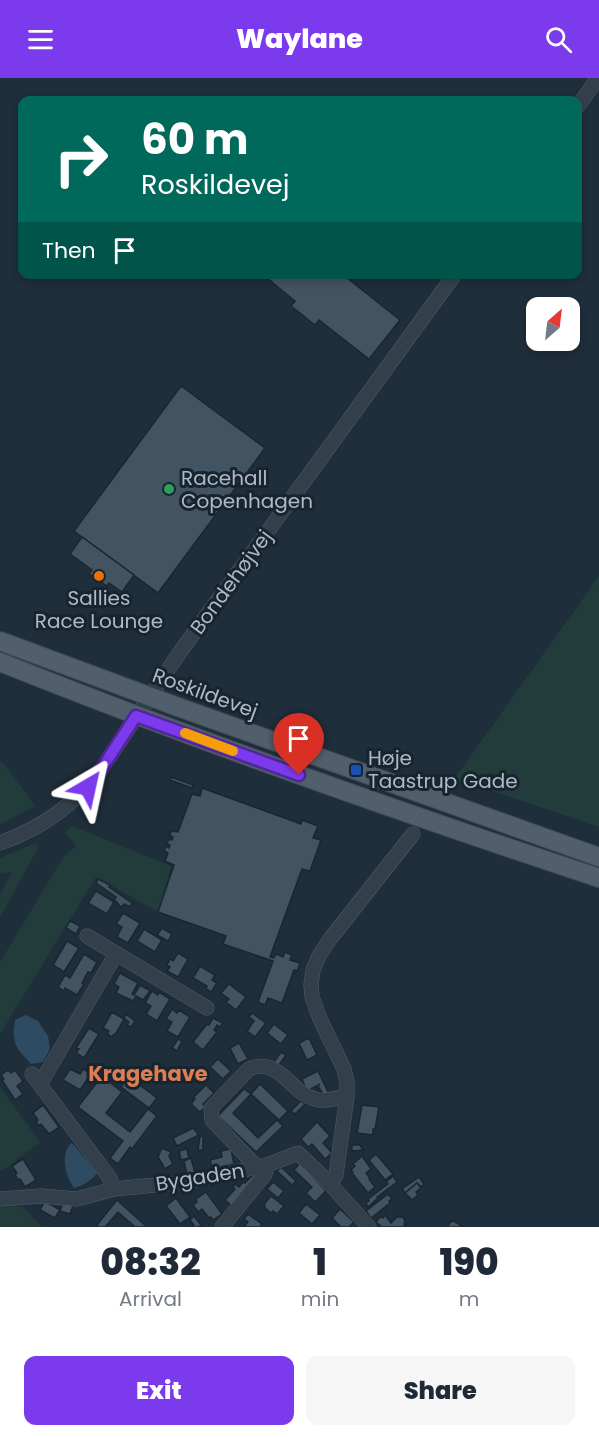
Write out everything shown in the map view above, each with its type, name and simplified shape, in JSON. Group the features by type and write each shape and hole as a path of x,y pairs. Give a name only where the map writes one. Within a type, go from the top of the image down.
{"main road":[{"name":"Roskildevej","path":"0,641 599,857"},
{"path":"0,662 136,716 276,767 599,878"}],"street":[{"path":"582,100 598,78"},
{"name":"Bondehøjvej","path":"0,843 19,836 44,822 70,804 88,787 180,652 451,279"},
{"path":"330,1184 336,1175 347,1082 344,1069 312,997 313,970 330,939 413,834"},
{"path":"87,936 207,1008"},
{"path":"114,1189 109,1177 35,1078 43,1079 116,954"},
{"path":"222,1227 265,1174 262,1166 212,1120 212,1108 249,1069 259,1065 272,1067 304,1095 312,1098 321,1100 347,1096"},
{"name":"Bygaden","path":"0,1199 41,1196 77,1199 114,1189 187,1182 262,1166 298,1154 330,1184 369,1227"}],"green space":[{"path":"599,576 599,827 463,781 452,782"},
{"path":"0,761 35,806 0,825"},
{"path":"72,826 171,866 158,912 96,877 0,1034 0,962 64,856 77,846 65,833"},
{"path":"38,842 36,852 0,917 0,894 12,872 0,874 0,858"},
{"path":"0,1087 40,1142 2,1171 0,1169"},
{"path":"22,1206 42,1227 0,1227 0,1207"}],"water":[{"path":"26,1015 38,1021 48,1036 50,1049 43,1062 31,1064 14,1040 15,1020"},
{"path":"71,1143 97,1173 81,1186 74,1188 65,1165 66,1153"}],"building":[{"path":"268,279 348,279 400,320 369,359 319,320 315,325 291,306 295,301"},
{"name":"Racehall Copenhagen","path":"181,386 265,448 158,593 74,531"},
{"path":"82,537 134,575 122,592 109,583 107,586 89,574 92,570 70,554"},
{"path":"171,777 193,785 192,788 170,780"},
{"path":"202,788 301,824 302,820 318,826 313,838 321,840 310,871 302,869 270,957 274,958 276,954 283,957 285,952 292,955 290,960 300,963 297,971 294,970 282,1003 268,998 265,1005 258,1002 273,961 223,944 226,936 158,912 174,865 165,861 168,853 164,851 166,846 169,848 170,845 167,844 169,839 172,840 171,831 178,832 192,794 200,796"},
{"path":"98,879 110,885 109,887 132,903 130,907 117,904 114,900 116,897 96,883"},
{"path":"96,891 114,902 107,914 88,903"},
{"path":"123,913 140,923 128,943 117,937 122,927 116,924"},
{"path":"70,921 80,926 76,934 66,928"},
{"path":"162,928 172,934 168,941 157,935"},
{"path":"144,929 162,940 155,952 137,941"},
{"path":"67,941 79,948 64,972 53,965"},
{"path":"178,953 188,959 178,977 167,971 170,967 167,965 170,959 173,961"},
{"path":"84,954 97,962 91,973 88,972 77,995 65,988 64,991 58,987 65,975 70,978"},
{"path":"200,966 215,975 212,980 217,983 211,992 206,989 207,986 193,978"},
{"path":"120,973 138,983 132,994 134,995 140,985 150,991 143,1000 136,996 133,1001 116,993 119,987 114,984"},
{"path":"229,984 246,997 236,1010 226,1002 229,999 221,993"},
{"path":"152,991 158,995 159,992 170,999 157,1021 146,1014 151,1006 145,1003"},
{"path":"172,1009 177,1013 179,1010 190,1017 178,1037 167,1031 172,1022 166,1019"},
{"path":"112,1012 124,1019 112,1037 107,1034 109,1031 103,1028"},
{"path":"252,1013 266,1023 255,1037 247,1031 254,1021 249,1017"},
{"path":"126,1014 135,1021 131,1027 127,1025 129,1022 124,1018"},
{"path":"213,1018 223,1023 220,1027 217,1025 214,1030 217,1032 203,1050 193,1042"},
{"path":"274,1024 288,1035 281,1044 267,1033"},
{"path":"89,1028 99,1034 84,1058 76,1053 79,1049 76,1048"},
{"path":"309,1038 317,1055 307,1060 299,1043"},
{"path":"178,1039 182,1041 177,1051 172,1048"},
{"path":"239,1043 248,1059 238,1064 230,1048"},
{"path":"281,1052 286,1055 279,1065 274,1062"},
{"path":"218,1059 231,1071 223,1079 210,1067"},
{"path":"70,1069 80,1074 83,1069 94,1075 91,1080 88,1078 80,1090 63,1080"},
{"path":"8,1070 11,1073 15,1070 23,1081 17,1086 23,1094 15,1100 2,1080 4,1079 1,1075"},
{"path":"318,1071 329,1094 324,1096 316,1086 307,1091 302,1079"},
{"path":"102,1076 122,1092 106,1113 130,1132 148,1109 157,1116 118,1164 110,1158 123,1141 78,1107"},
{"path":"129,1077 157,1098 149,1108 121,1087"},
{"path":"260,1084 288,1111 279,1120 251,1094"},
{"path":"206,1085 214,1093 203,1104 205,1107 200,1112 191,1104 195,1099 193,1098"},
{"path":"244,1089 251,1094 233,1113 258,1138 277,1120 283,1126 256,1152 218,1116"},
{"path":"301,1101 305,1104 295,1114 291,1111"},
{"path":"43,1105 59,1127 49,1134 41,1124 39,1126 33,1113"},
{"path":"362,1105 379,1107 373,1135 357,1133"},
{"path":"317,1122 330,1136 323,1143 332,1153 325,1159 312,1144 308,1147 301,1139"},
{"path":"193,1128 197,1136 177,1146 173,1138"},
{"path":"200,1136 203,1136 203,1150 198,1150"},
{"path":"352,1145 360,1145 363,1150 352,1151"},
{"path":"162,1148 171,1152 169,1156 173,1164 165,1169 158,1157"},
{"path":"187,1149 189,1158 181,1160 179,1151"},
{"path":"231,1149 234,1164 212,1169 210,1160 222,1157 221,1151"},
{"path":"376,1154 393,1174 385,1180 369,1160"},
{"path":"362,1156 371,1169 366,1173 375,1187 368,1193 351,1170 355,1166 353,1164"},
{"path":"191,1158 195,1173 187,1175 184,1161"},
{"path":"23,1159 36,1180 25,1187 20,1179 18,1180 15,1174 17,1173 12,1166"},
{"path":"300,1163 326,1191 315,1202 306,1193 312,1187 294,1170"},
{"path":"281,1167 296,1181 292,1185 277,1171"},
{"path":"253,1175 257,1178 233,1207 225,1200 235,1189 233,1187 235,1184 239,1187"},
{"path":"393,1176 397,1182 368,1207 366,1203 368,1199 388,1184 386,1182"},
{"path":"419,1177 424,1184 421,1187 417,1183 405,1193 402,1189"},
{"path":"273,1182 284,1191 278,1198 267,1189"},
{"path":"417,1183 421,1188 412,1200 405,1193"},
{"path":"206,1192 222,1214 213,1220 202,1209 198,1212 193,1205 197,1202 196,1199"},
{"path":"388,1194 392,1199 390,1203 371,1218 366,1211"},
{"path":"271,1196 284,1206 277,1214 273,1211 271,1213 264,1207"},
{"path":"176,1198 190,1217 180,1224 166,1206"},
{"path":"117,1200 147,1227 133,1227 118,1212 105,1227 99,1227 97,1225"},
{"path":"45,1201 60,1210 55,1218 40,1210"},
{"path":"63,1203 73,1206 70,1214 60,1211"},
{"path":"306,1204 320,1215 312,1224 299,1213"},
{"path":"340,1209 354,1222 349,1227 341,1227 332,1218"},
{"path":"248,1214 262,1224 260,1227 244,1227 248,1222 244,1219"},
{"path":"385,1215 391,1223 397,1217 402,1217 407,1227 382,1227 376,1222"},
{"path":"194,1216 201,1225 199,1227 192,1227 194,1225 190,1220"},
{"path":"452,1220 462,1226 447,1227"}],"slow traffic":[{"path":"185,733 233,751"}],"place":[{"name":"Racehall Copenhagen","path":"169,489"},
{"name":"Sallies Race Lounge","path":"99,576"},
{"name":"Høje Taastrup Gade","path":"356,770"}],"district":[{"name":"Kragehave","path":"148,1074"}],"route":[{"path":"88,787 136,716 299,775"}]}
